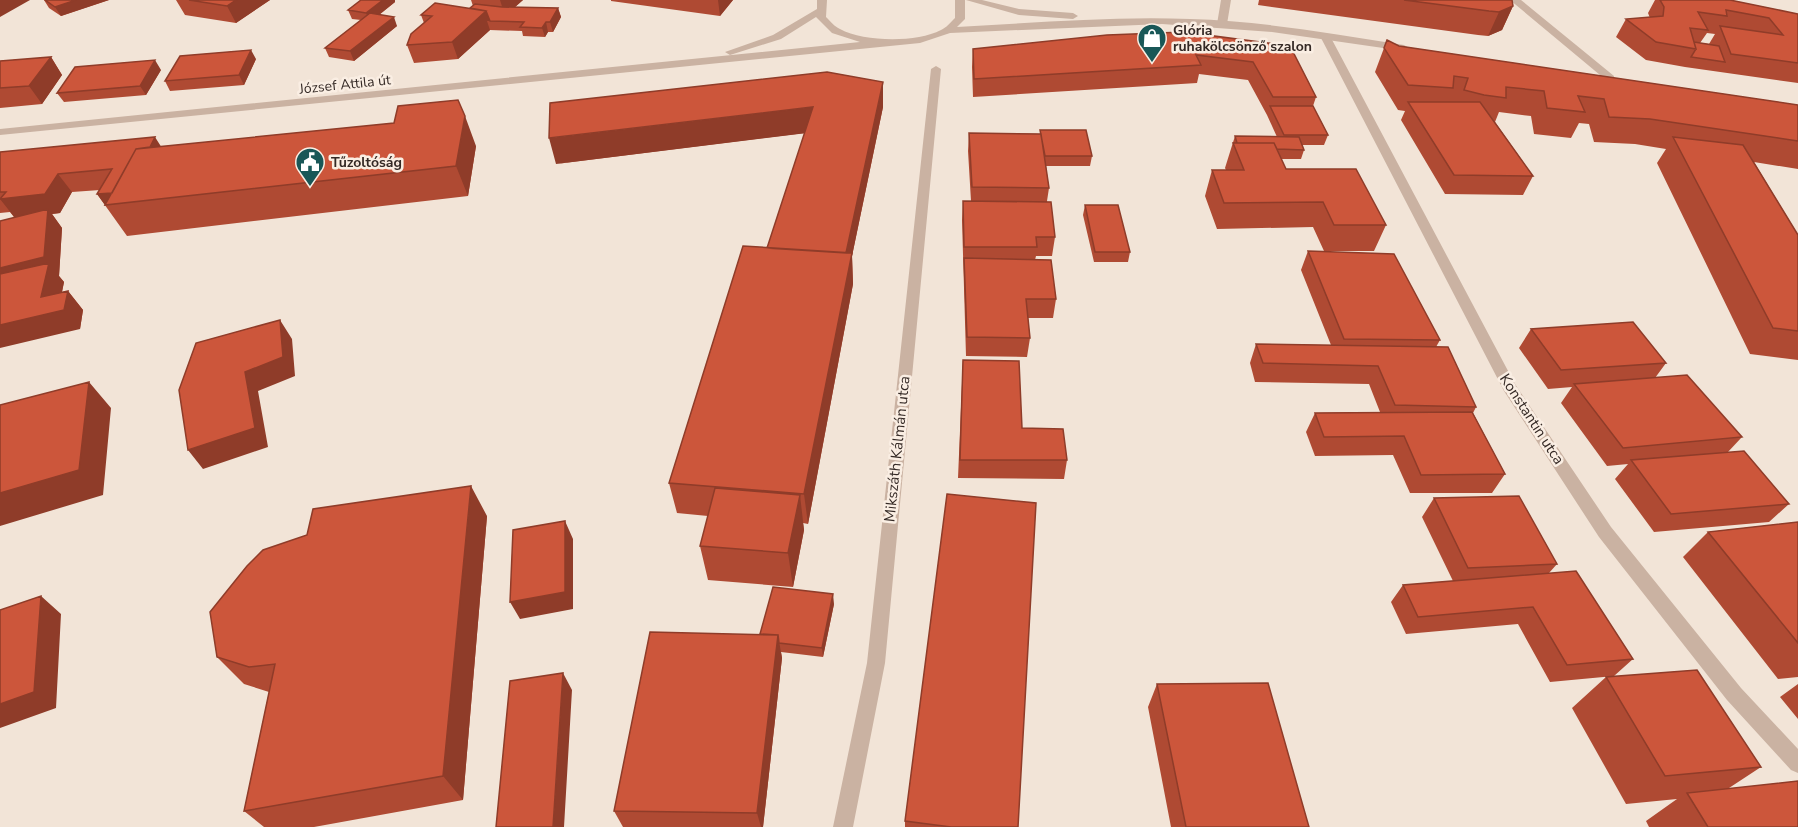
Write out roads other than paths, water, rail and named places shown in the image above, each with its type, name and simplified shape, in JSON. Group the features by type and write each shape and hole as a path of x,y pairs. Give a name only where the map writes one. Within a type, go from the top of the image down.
{"street":[{"path":"947,30 961,16 960,0"},
{"path":"971,0 1019,12 1132,21 1222,24 1416,49"},
{"path":"1222,24 1226,0"},
{"path":"1515,0 1616,79 1587,74"},
{"path":"819,4 828,26 837,32 881,43 914,41 947,30 1132,21"},
{"name":"József Attila út","path":"692,62 777,37 819,4"},
{"name":"Konstantin utca","path":"1325,36 1509,387 1605,532 1734,694 1798,763"},
{"name":"József Attila út","path":"0,132 881,43"},
{"name":"Mikszáth Kálmán utca","path":"843,827 876,663 936,69"}],"place":[{"name":"Glória ruhakölcsönző szalon","path":"1152,64"},
{"name":"Tűzoltóság","path":"310,188"}]}
